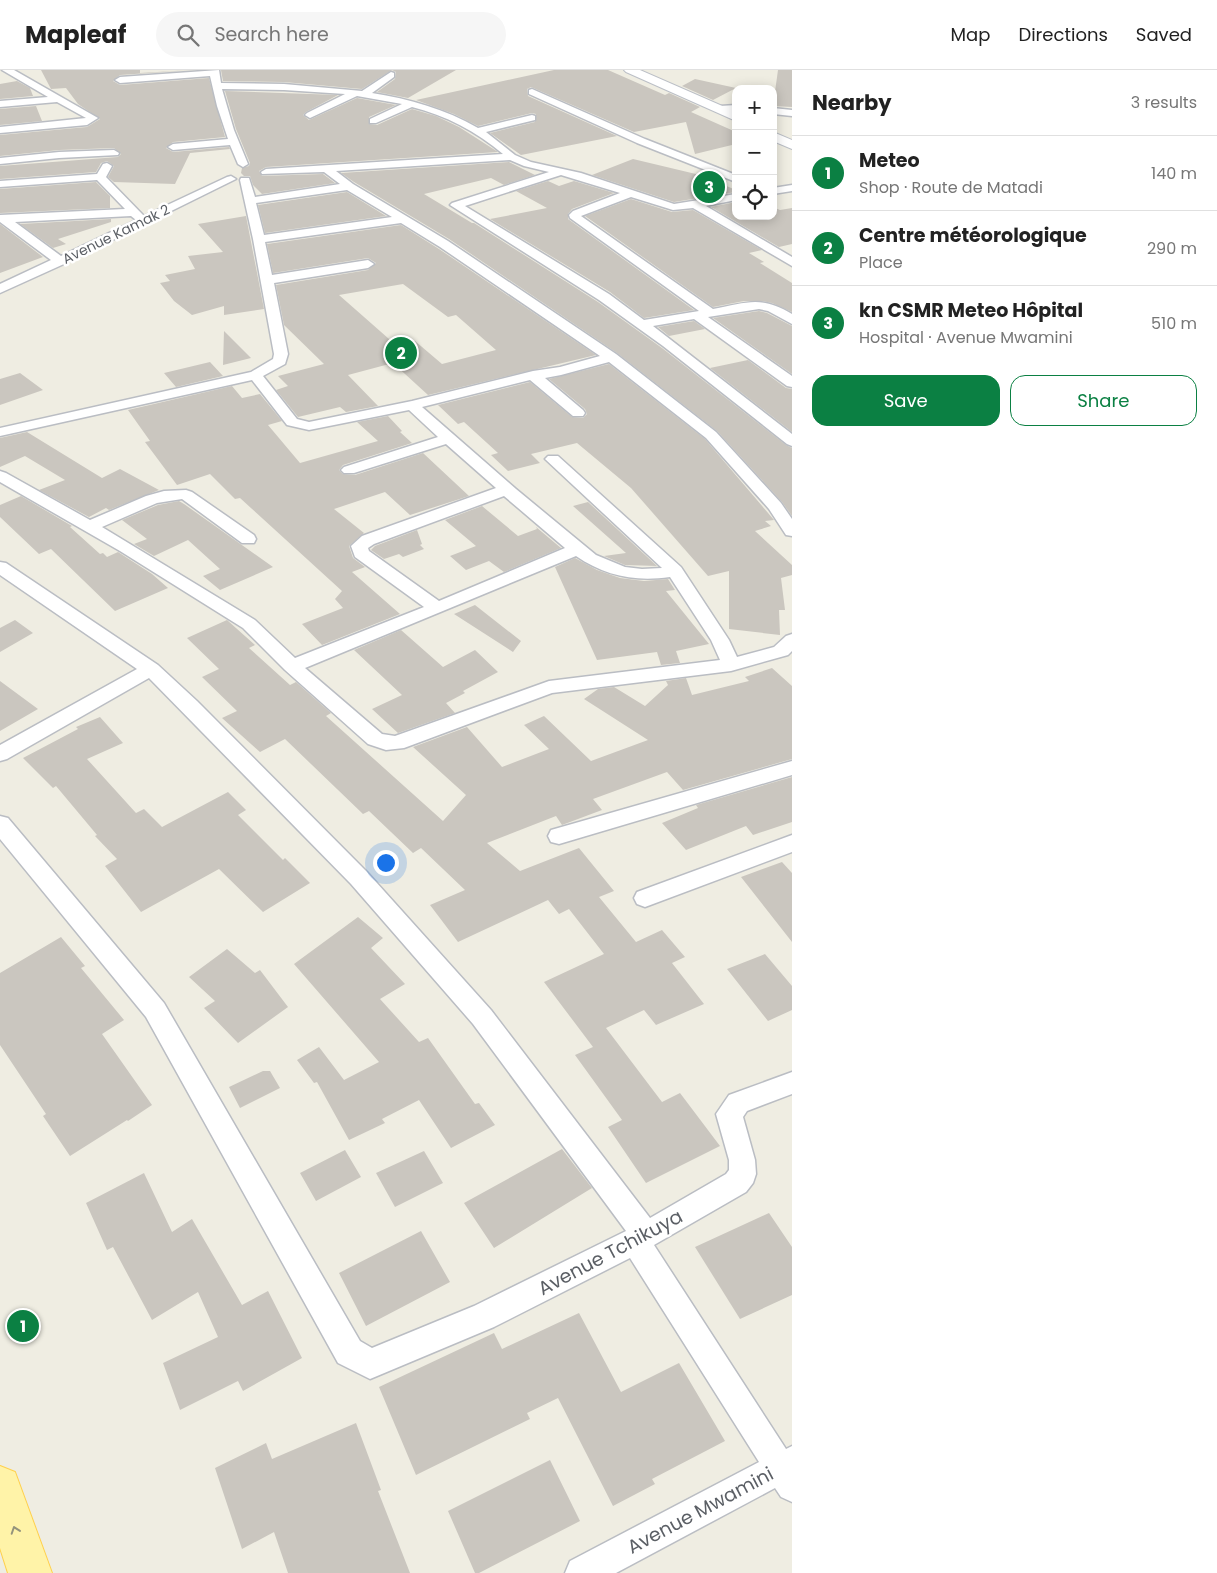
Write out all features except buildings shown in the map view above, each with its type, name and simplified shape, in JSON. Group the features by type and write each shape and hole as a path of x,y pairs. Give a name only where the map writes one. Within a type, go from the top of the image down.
{"main road":[{"path":"0,1487 30,1573"}],"street":[{"path":"0,130 86,122 93,118 7,70"},
{"path":"630,70 732,115"},
{"path":"120,80 214,72 234,142 243,164"},
{"path":"310,114 360,93 391,75"},
{"path":"217,86 266,86 360,93 410,104 452,117 506,150 510,157"},
{"path":"532,92 641,141 732,177"},
{"path":"0,104 58,99"},
{"path":"373,121 410,104"},
{"path":"720,109 732,108"},
{"path":"777,111 792,113"},
{"path":"477,131 532,118"},
{"path":"777,138 792,145"},
{"path":"173,147 234,142"},
{"path":"0,161 58,155 114,153 100,177"},
{"path":"228,172 245,180 261,177 266,172 510,157 560,172 577,175 673,207 696,205 732,198"},
{"path":"228,172 243,164 262,167 266,172"},
{"path":"327,169 349,186 444,244 611,357 711,435 775,506 792,531"},
{"name":"Avenue Kamak 2","path":"0,289 143,221 228,172"},
{"path":"560,172 456,206 604,297 642,324 792,441"},
{"path":"0,184 100,177"},
{"path":"100,177 143,221"},
{"path":"0,432 254,375 280,361 281,354 260,239 245,180"},
{"path":"250,201 349,186"},
{"path":"630,193 578,213 575,215 576,218 792,383"},
{"path":"696,205 792,262"},
{"path":"1,218 133,212"},
{"path":"1,218 60,261"},
{"path":"260,239 404,220"},
{"path":"267,280 368,264"},
{"path":"642,324 764,306 772,308 792,320"},
{"path":"254,375 292,422 309,426 412,405 533,374 561,371 611,357"},
{"path":"533,374 578,413"},
{"path":"412,405 506,490 577,550 603,565 622,572 652,575 676,571"},
{"path":"349,470 449,438"},
{"path":"553,459 676,571 720,640 731,665"},
{"path":"0,476 126,546 249,624 292,666 375,739 386,742 397,743 548,687 731,665 781,651 792,640"},
{"path":"437,608 361,553 359,546 368,540 506,490"},
{"path":"90,526 164,495 178,493 186,495 248,540"},
{"path":"292,666 577,550"},
{"path":"0,566 151,669 190,706 358,878 482,1017 640,1238 788,1472"},
{"path":"0,754 151,669"},
{"path":"559,836 792,768"},
{"name":"Avenue Tchikuya","path":"0,824 155,1010 350,1352 370,1364 484,1317 640,1238 736,1183 743,1174 742,1160 729,1114 738,1103 792,1083"},
{"path":"645,898 792,843"},
{"name":"Avenue Mwamini","path":"582,1573 788,1472"}],"place":[{"name":"kn CSMR Meteo Hôpital","path":"709,187"},
{"name":"Centre météorologique","path":"401,353"},
{"name":"Meteo","path":"23,1326"}]}
